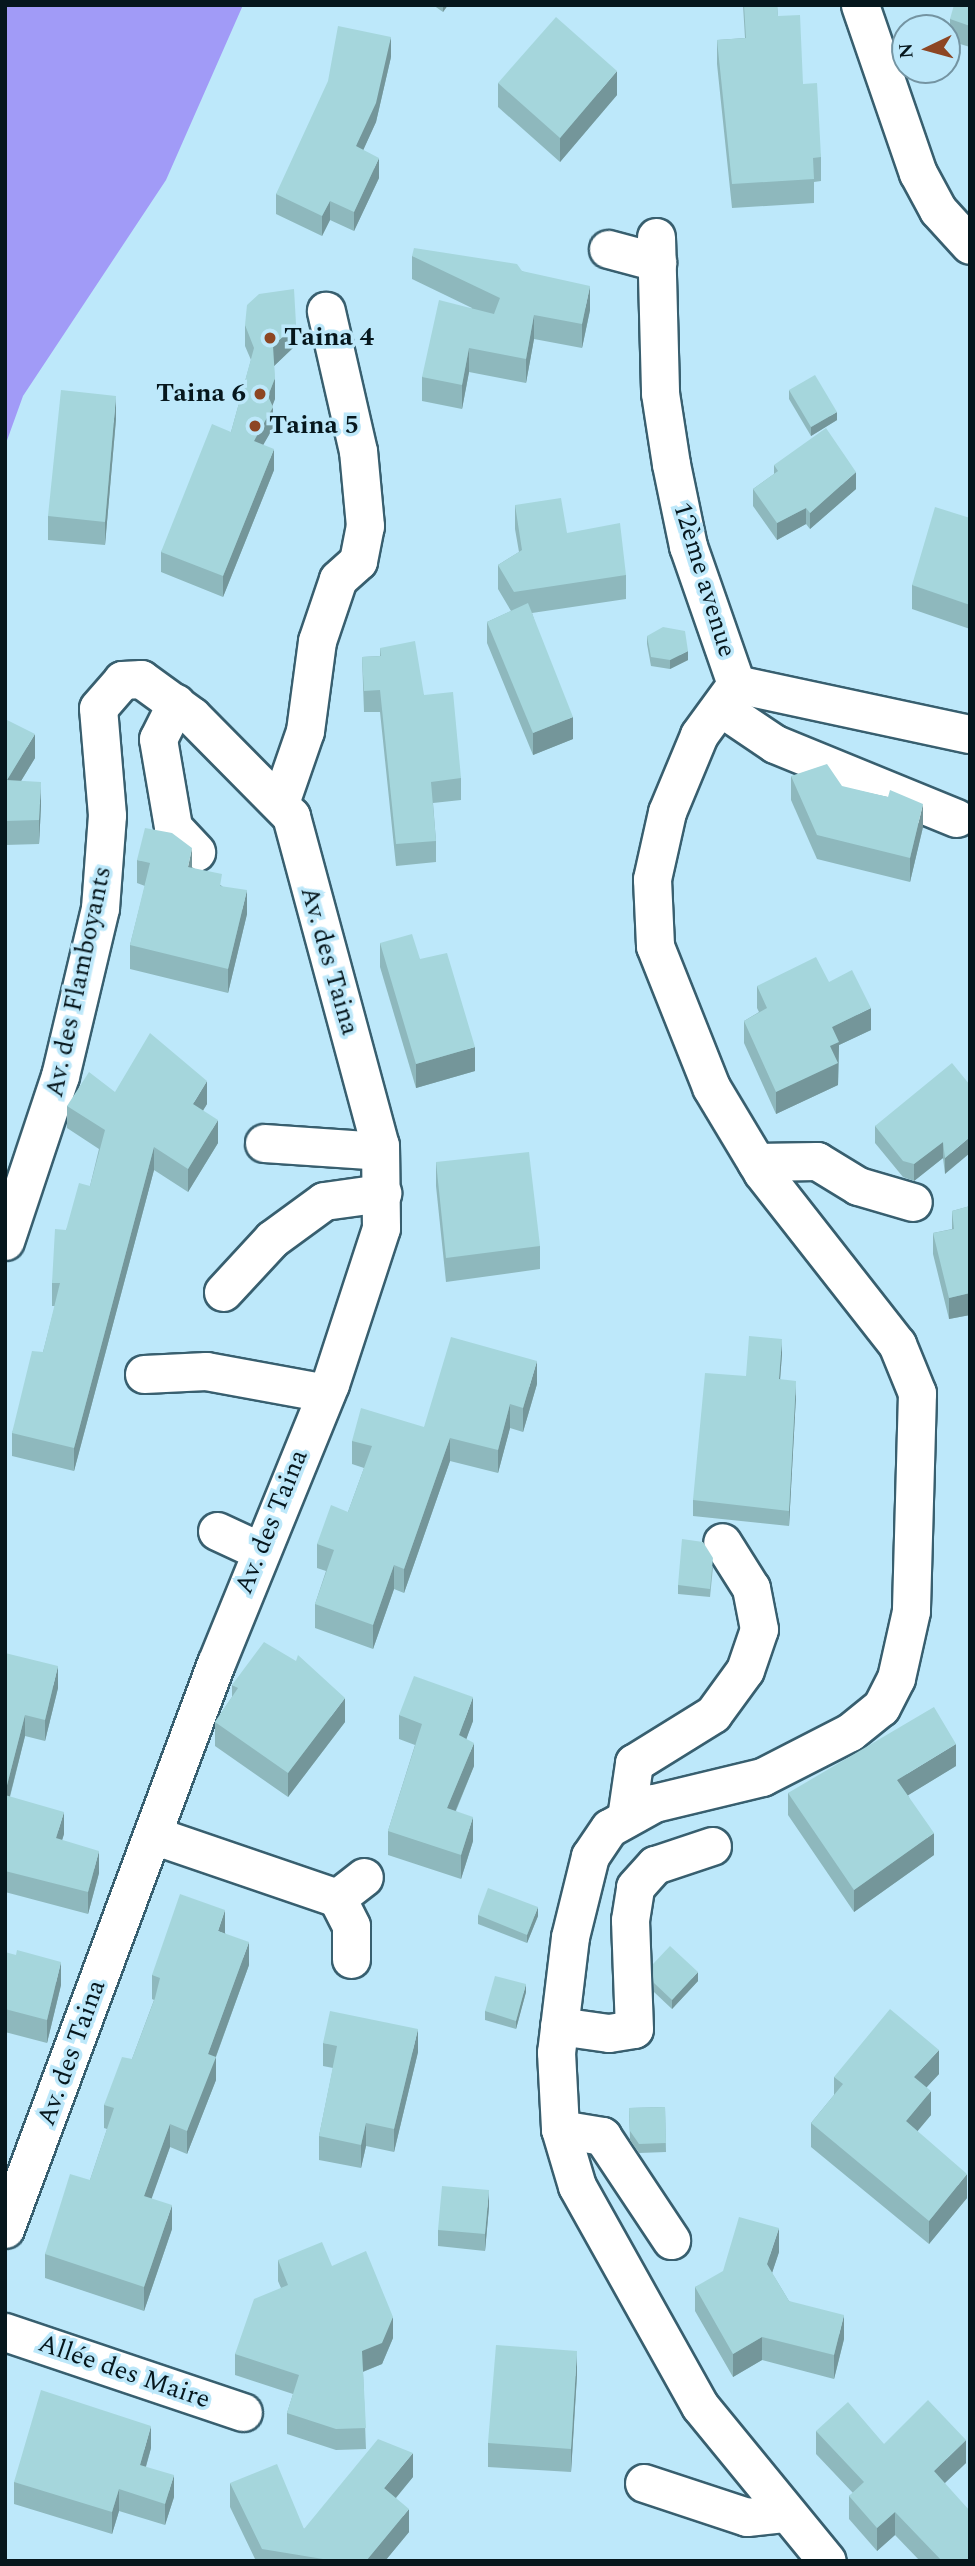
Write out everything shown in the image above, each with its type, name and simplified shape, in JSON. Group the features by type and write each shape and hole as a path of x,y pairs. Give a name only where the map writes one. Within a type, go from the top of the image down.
{"street":[{"path":"860,5 918,173 938,210 970,245"},
{"name":"12ème avenue","path":"608,249 657,250 660,393 671,464 688,546 728,696 970,734"},
{"path":"280,803 305,730 317,641 338,579 358,561 365,526 358,451 326,310"},
{"name":"Av. des Flamboyants","path":"5,1241 60,1076 100,908 107,815 98,708 107,691 127,680 141,679 176,703 280,803"},
{"path":"827,2561 699,2406 577,2186 560,2129 559,2026 590,1856 609,1828 654,1802 762,1777 850,1732 881,1707 896,1678 911,1611 917,1393 897,1344 756,1162 711,1087 655,946 652,879 654,828 699,735 728,696 775,744 956,818"},
{"path":"176,703 158,738 173,827 195,852"},
{"name":"Av. des Taina","path":"5,2229 260,1551 326,1393 366,1286 382,1193 380,1151 295,826 280,803"},
{"path":"264,1143 380,1151"},
{"path":"756,1162 817,1161 858,1186 913,1202"},
{"path":"223,1292 272,1238 324,1201 382,1193"},
{"path":"144,1374 206,1371 326,1393"},
{"path":"217,1531 260,1551"},
{"path":"625,1818 635,1763 713,1714 745,1670 759,1629 751,1588 722,1542"},
{"path":"153,1835 351,1887 351,1959"},
{"path":"559,2026 609,2033 635,2029 630,1920 635,1887 655,1865 712,1846"},
{"path":"560,2129 602,2136 671,2240"},
{"name":"Allée des Maire","path":"5,2332 243,2412"},
{"path":"644,2483 747,2517 786,2513"}],"shaded area":[{"path":"5,5 243,5 166,180 23,396 5,446"}],"building":[{"path":"744,5 777,5 778,16 800,15 803,84 817,83 821,157 813,158 814,179 732,184 717,40 746,38"},
{"path":"954,5 970,5 970,26 961,23 961,14 951,14"},
{"path":"556,17 617,71 560,138 498,83"},
{"path":"338,26 391,37 376,103 356,146 379,158 354,212 330,201 322,216 276,194 328,81"},
{"path":"414,248 517,264 522,271 590,286 582,324 534,315 526,359 469,348 462,385 422,377 439,300 494,314 500,298 412,256"},
{"path":"294,289 296,324 273,346 275,378 268,396 273,407 254,441 274,449 223,576 161,552 212,424 231,432 254,348 245,325 247,305 259,294"},
{"path":"815,375 837,412 811,427 789,390"},
{"path":"61,390 116,396 105,522 48,516"},
{"path":"826,428 856,472 810,513 806,508 777,523 753,489 778,471 774,465"},
{"path":"561,498 567,533 620,523 626,575 514,592 498,565 522,550 515,505"},
{"path":"935,507 970,518 970,605 912,585"},
{"path":"528,603 573,717 533,733 487,622"},
{"path":"663,627 685,631 688,651 670,660 651,657 647,636"},
{"path":"415,641 424,695 453,692 461,778 431,782 436,841 396,844 380,690 364,691 362,657 381,656 380,648"},
{"path":"5,719 35,734 7,780 41,782 39,820 5,821"},
{"path":"827,764 842,786 888,797 890,790 923,804 910,858 817,835 791,776"},
{"path":"145,828 172,833 192,848 188,867 222,874 220,886 247,890 228,969 130,945 150,863 137,860"},
{"path":"412,934 420,959 447,953 475,1047 416,1064 380,943"},
{"path":"816,957 829,982 852,970 871,1008 832,1027 839,1042 830,1046 838,1063 776,1092 744,1021 767,1008 757,986"},
{"path":"150,1033 207,1081 193,1104 218,1120 188,1169 154,1147 74,1448 12,1433 32,1351 43,1352 60,1283 52,1283 55,1229 66,1230 79,1183 90,1186 105,1130 67,1106 89,1072 115,1092"},
{"path":"952,1063 970,1085 970,1137 945,1158 943,1142 914,1164 903,1161 875,1126"},
{"path":"529,1152 540,1246 446,1258 436,1162"},
{"path":"970,1206 970,1293 949,1298 933,1233 954,1229 952,1211"},
{"path":"749,1336 782,1339 779,1379 796,1381 789,1511 693,1500 705,1373 746,1376"},
{"path":"451,1337 537,1361 523,1408 510,1404 498,1450 450,1438 404,1569 394,1565 373,1625 315,1604 334,1550 317,1544 331,1505 348,1512 372,1446 352,1441 361,1408 424,1427"},
{"path":"682,1539 703,1542 713,1558 710,1589 678,1585"},
{"path":"264,1642 296,1661 298,1655 345,1698 288,1773 215,1722 238,1688 232,1685"},
{"path":"5,1653 58,1666 45,1720 25,1715 5,1793"},
{"path":"414,1676 473,1697 459,1735 474,1743 447,1808 473,1817 461,1855 388,1831 422,1724 399,1715"},
{"path":"934,1707 956,1744 897,1780 934,1833 854,1890 788,1793"},
{"path":"5,1795 64,1812 56,1838 99,1851 88,1892 5,1871"},
{"path":"488,1888 538,1907 527,1935 478,1915"},
{"path":"180,1894 225,1910 218,1931 249,1942 208,2054 216,2057 187,2131 170,2124 144,2196 172,2205 144,2287 45,2254 70,2174 90,2180 114,2108 104,2105 122,2057 132,2059 155,1998 160,1978 152,1975"},
{"path":"670,1946 698,1972 672,2000 654,1983 653,1964"},
{"path":"17,1950 61,1962 47,2020 5,2009 5,1952 16,1955"},
{"path":"495,1976 526,1984 516,2021 485,2011"},
{"path":"890,2009 939,2050 914,2077 931,2091 906,2121 967,2174 929,2221 811,2123 843,2084 834,2077"},
{"path":"330,2011 418,2029 394,2129 366,2123 361,2145 319,2136 337,2046 323,2043"},
{"path":"665,2107 666,2143 639,2144 630,2131 629,2108"},
{"path":"442,2186 489,2190 485,2234 438,2230"},
{"path":"739,2217 779,2228 767,2264 789,2301 844,2315 834,2355 762,2337 733,2354 695,2287 723,2271"},
{"path":"322,2242 332,2266 366,2251 393,2317 382,2343 362,2351 366,2428 336,2429 287,2413 299,2375 235,2354 254,2299 288,2285 278,2260"},
{"path":"496,2345 577,2351 571,2449 488,2443"},
{"path":"41,2390 151,2426 140,2465 174,2475 165,2504 119,2489 112,2512 14,2482"},
{"path":"928,2400 966,2440 934,2471 970,2511 970,2561 942,2561 895,2512 877,2528 849,2496 864,2482 816,2431 848,2402 884,2444"},
{"path":"378,2439 413,2453 384,2488 409,2509 366,2561 335,2561 262,2549 230,2483 277,2464 304,2529"}],"place":[{"name":"Taina 4","path":"270,338"},
{"name":"Taina 6","path":"260,394"},
{"name":"Taina 5","path":"255,426"}]}
